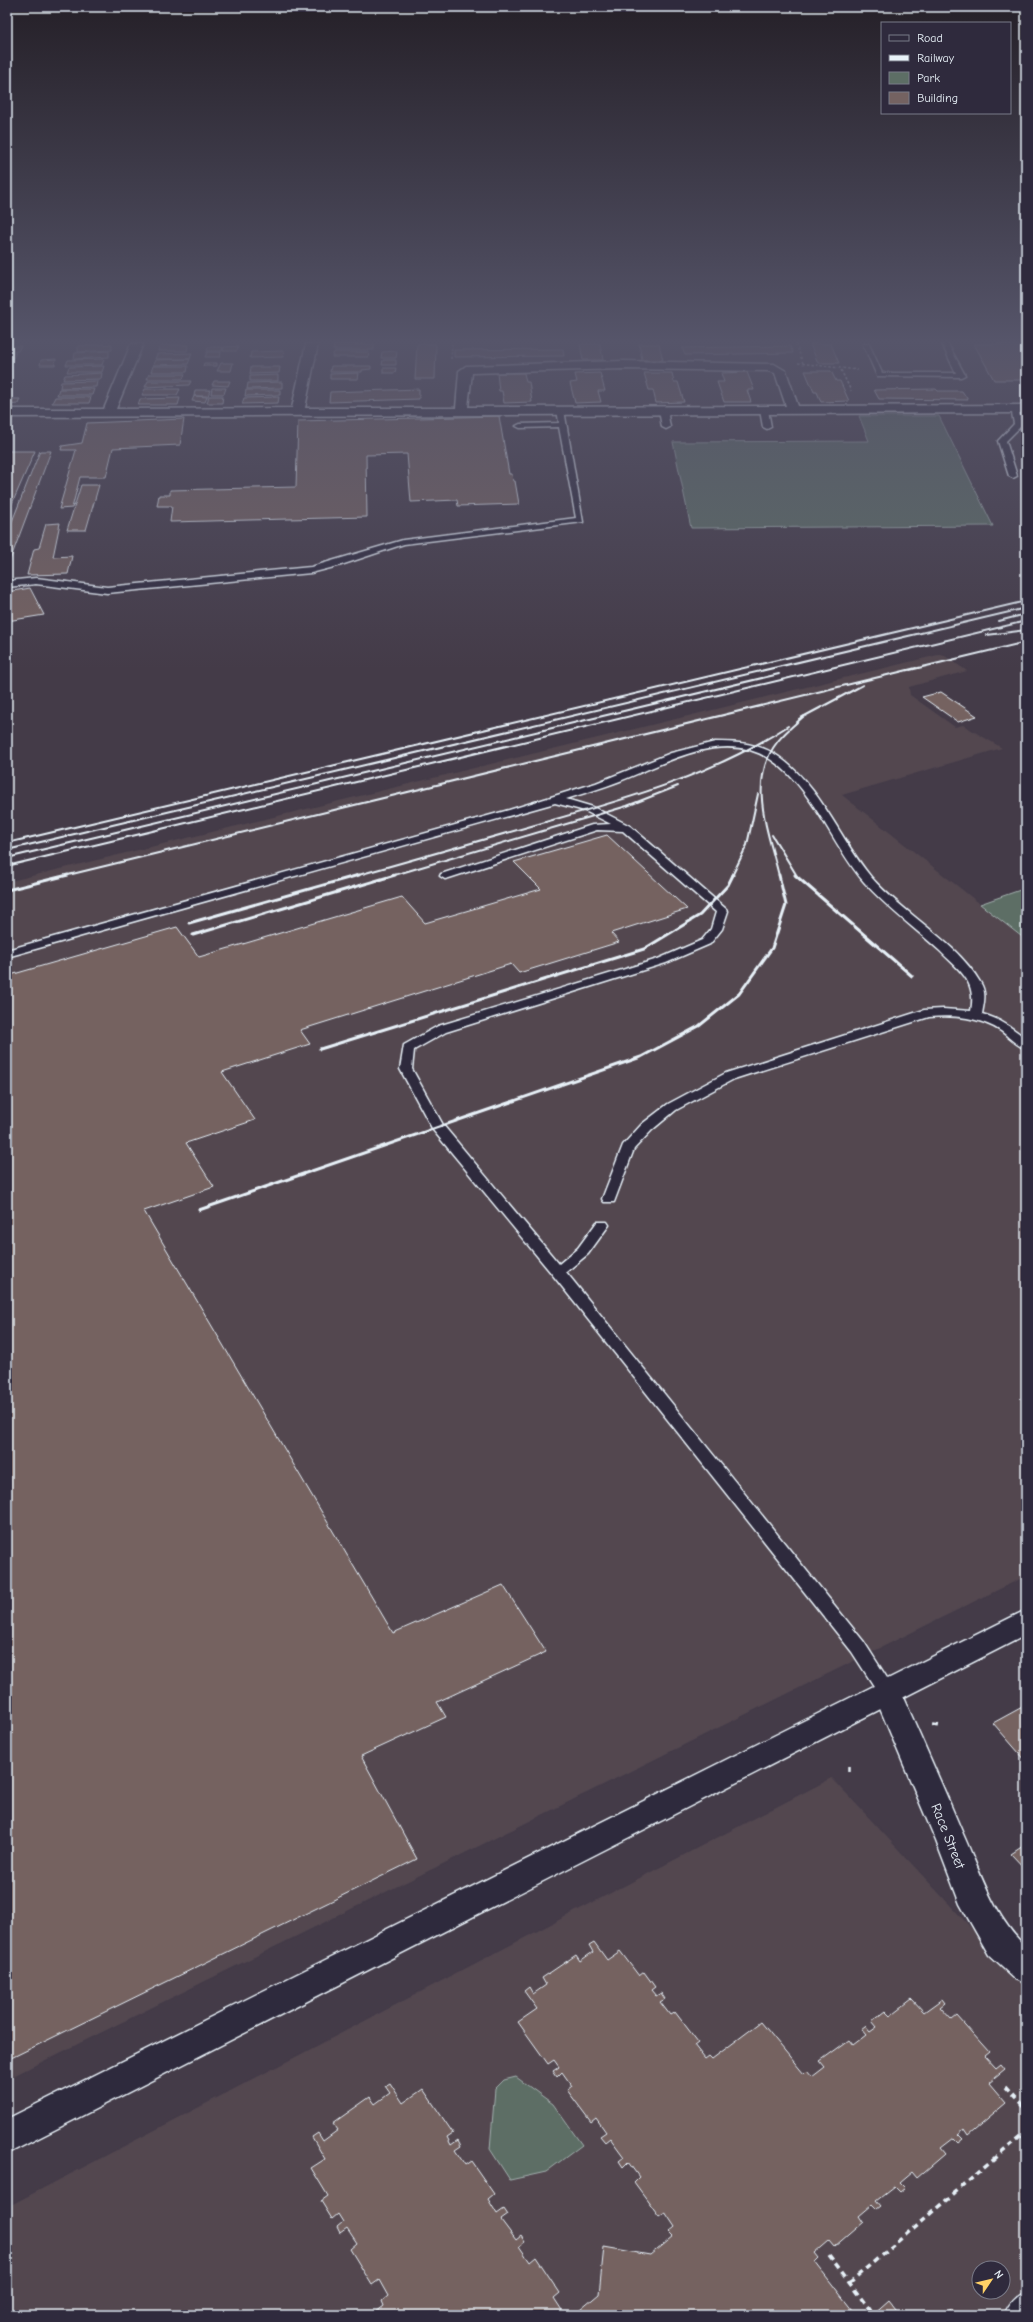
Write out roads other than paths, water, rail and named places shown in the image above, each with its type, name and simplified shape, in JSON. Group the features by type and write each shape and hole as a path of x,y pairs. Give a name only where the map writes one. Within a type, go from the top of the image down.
{"street":[{"path":"7,2137 1026,1622"},
{"name":"Race Street","path":"887,1692 951,1841 971,1894 1000,1944 1026,1968"}],"lane":[{"path":"7,584 36,581 107,590 311,570 326,568 382,547 403,542 580,520 568,452"},
{"path":"1006,452 1013,476"},
{"path":"7,954 385,849 602,785 706,747 737,745 752,748 770,756 806,788 859,870 874,887 965,970 979,992 976,1014"},
{"path":"553,799 589,809 626,828 722,911 716,929 706,942 662,960 442,1029 408,1048 406,1069 438,1127 557,1270 858,1647 887,1692"},
{"path":"445,876 596,827 626,828"},
{"path":"609,1199 628,1148 647,1127 672,1107 730,1076 928,1012 946,1011 976,1014 993,1022 1026,1045"},
{"path":"557,1270 568,1264 590,1245 602,1225"},
{"path":"1014,2315 1026,2302"}],"railway":[{"path":"7,843 1026,601"},
{"path":"7,850 1026,608"},
{"path":"999,621 1026,614"},
{"path":"7,866 1026,621"},
{"path":"987,635 1026,630"},
{"path":"910,670 1026,642"},
{"path":"64,876 916,668"},
{"path":"7,858 779,674"},
{"path":"803,717 863,685"},
{"path":"779,876 763,807 763,773 768,757 778,741 803,717"},
{"path":"799,719 803,717"},
{"path":"355,876 606,805 669,784 730,758 788,726"},
{"path":"391,876 627,806 678,786"},
{"path":"732,876 747,845 758,794"},
{"path":"772,835 797,876"},
{"path":"7,890 68,875"},
{"path":"189,923 359,875"},
{"path":"193,935 395,875"},
{"path":"320,1049 644,949 700,915 728,885 733,875"},
{"path":"199,1210 641,1057 699,1026 739,994 772,948 786,905 779,875"},
{"path":"795,875 912,976"}]}
